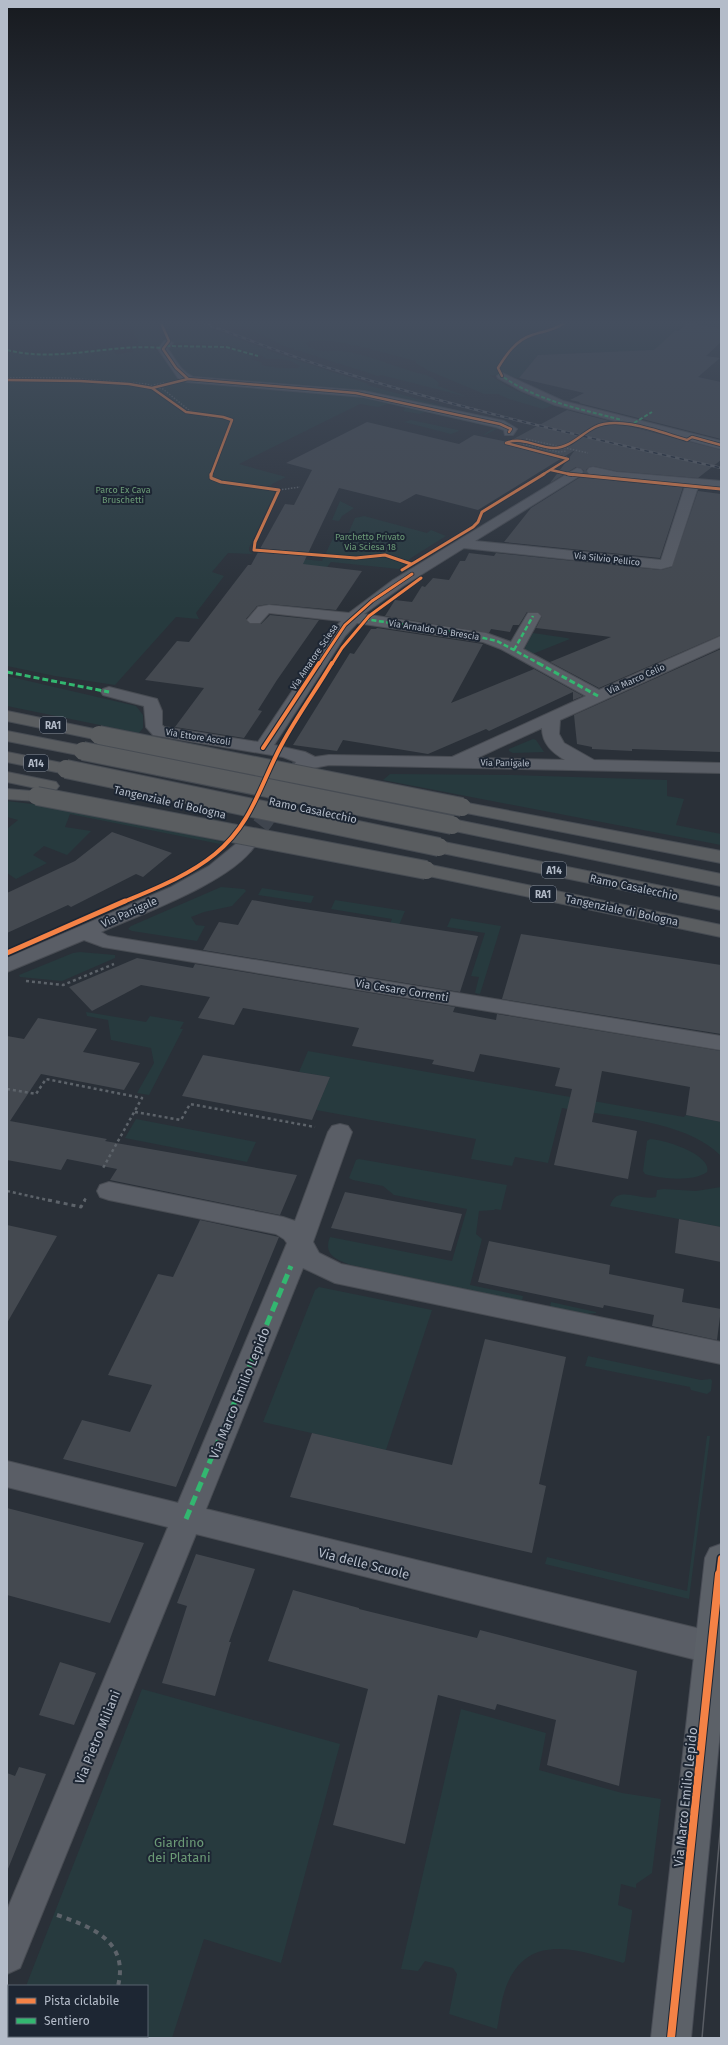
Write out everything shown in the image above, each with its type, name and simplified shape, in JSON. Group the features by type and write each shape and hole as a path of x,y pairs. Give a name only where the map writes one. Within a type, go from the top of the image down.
{"highway":[{"name":"RA1","path":"7,716 721,858"},
{"name":"Ramo Casalecchio","path":"7,736 721,880"},
{"name":"Ramo Casalecchio","path":"7,757 721,904"},
{"name":"RA1","path":"7,777 44,791"},
{"name":"RA1","path":"7,794 44,791"},
{"name":"Tangenziale di Bologna","path":"44,791 721,930"}],"main road":[{"name":"Via Marco Emilio Lepido","path":"671,2038 716,1649 721,1558"}],"street":[{"path":"475,418 500,424 511,429 514,441"},
{"path":"617,418 721,445"},
{"path":"634,423 641,418"},
{"path":"572,473 593,471 616,476 721,485"},
{"name":"Via Amatore Sciesa","path":"263,748 339,633 352,618 398,583 462,544 572,473"},
{"name":"Via Silvio Pellico","path":"462,544 653,564 667,563 693,482"},
{"name":"Via Amatore Sciesa","path":"255,620 263,610 269,608 352,618"},
{"path":"514,650 533,616"},
{"name":"Via Arnaldo Da Brescia","path":"352,618 473,635 497,641 598,696"},
{"name":"Via Marco Celio","path":"452,763 721,641"},
{"name":"Via Ettore Ascoli","path":"109,692 151,703 154,711 154,727 159,731 263,748"},
{"path":"552,717 549,732 557,747 574,758 601,765"},
{"name":"Via Panigale","path":"263,748 299,756 307,764 329,760 601,765 716,770"},
{"name":"Via Panigale","path":"7,966 200,880 216,870 244,847"},
{"name":"Via Cesare Correnti","path":"84,932 103,941 721,1043"},
{"name":"Via Marco Emilio Lepido","path":"186,1519 295,1254 340,1132"},
{"path":"100,1186 283,1226 293,1232 295,1254 310,1260 323,1268 356,1279 721,1353"},
{"name":"Via delle Scuole","path":"7,1474 716,1649"},
{"name":"Via Pietro Miliani","path":"7,1955 186,1519"}],"path":[{"path":"514,441 522,438 595,455"},
{"path":"514,441 550,448 570,444"},
{"path":"514,441 559,452 567,451"},
{"path":"514,441 571,458"},
{"path":"514,441 568,459 551,470 572,473"},
{"path":"275,499 277,489 300,487"},
{"path":"24,980 63,985 120,961"},
{"path":"7,1089 36,1094 46,1079 142,1098 100,1186 81,1207 7,1191"},
{"path":"135,1112 181,1120 190,1104 340,1132"},
{"path":"54,1914 93,1928 117,1950 122,1976 118,1985"}],"green space":[{"name":"Parco Ex Cava Bruschetti","path":"7,418 331,418 239,464 286,477 272,484 269,489 275,492 249,548 249,551 253,554 228,553 212,572 224,576 196,613 199,619 176,617 115,685 55,676 7,666"},
{"name":"Parco Ex Cava Bruschetti","path":"453,418 461,418 500,427 483,435 494,428"},
{"path":"411,420 459,431 451,434 404,422"},
{"path":"340,501 354,508 342,516 339,521 332,520"},
{"name":"Parchetto Privato Via Sciesa 18","path":"364,516 427,533 431,530 446,536 411,558 399,569 331,562 321,575 290,558 322,561 335,534 347,536 355,518"},
{"path":"533,633 570,639 530,655 524,649"},
{"path":"7,676 136,706 143,715 143,728 139,733 7,706"},
{"path":"533,739 536,740 544,752 513,753 509,751 509,749"},
{"path":"390,774 512,775 667,780 667,796 684,799 676,825 721,834 721,845 383,780"},
{"path":"7,801 88,813 223,842 220,844 70,814 65,827 91,831 67,855 44,846 33,855 47,863 16,879 7,873 7,829 18,820 7,817"},
{"path":"221,887 244,889 246,891 232,906 204,912 191,917 196,925 205,926 197,941 132,931 128,929 131,926"},
{"path":"262,888 314,896 311,903 258,895"},
{"path":"335,900 405,911 381,968 371,967 392,919 331,909"},
{"path":"451,918 501,926 480,994 475,993 479,977 471,976 485,933 447,927"},
{"path":"80,952 115,955 115,958 62,981 20,977 19,975 73,953"},
{"path":"86,1012 146,1022 150,1016 184,1022 180,1029 183,1029 149,1095 137,1093 154,1063 151,1048 111,1040 108,1020 87,1016"},
{"path":"308,1051 684,1117 686,1115 721,1122 721,1156 707,1144 689,1135 669,1128 624,1117 562,1108 548,1163 515,1157 512,1166 471,1159 476,1139 316,1110 330,1077 299,1072"},
{"path":"136,1119 256,1142 247,1162 125,1138"},
{"path":"650,1139 675,1145 695,1154 707,1166 707,1172 694,1177 677,1179 645,1174 643,1171 647,1141"},
{"path":"359,1159 507,1185 501,1210 495,1209 479,1211 476,1234 482,1239 470,1285 523,1296 522,1301 351,1265 332,1256 328,1248 330,1237 452,1261 467,1209 394,1195 383,1186 353,1180 349,1178 356,1160"},
{"path":"721,1187 721,1227 610,1206 613,1199 617,1196 629,1195 650,1198 656,1197 657,1190 696,1191"},
{"path":"319,1287 432,1310 386,1450 263,1422 315,1290"},
{"path":"551,1302 596,1313 585,1314 550,1307"},
{"path":"588,1356 701,1380 711,1379 711,1391 707,1394 691,1390 690,1387 585,1366"},
{"path":"707,1436 710,1436 689,1599 545,1564 547,1557 687,1591"},
{"name":"Giardino dei Platani","path":"142,1689 340,1744 281,1963 204,1939 172,2038 7,2038 8,2034 8,2037 148,2037 148,1985 26,1985"},
{"path":"461,1709 546,1733 539,1770 622,1793 661,1799 652,1873 636,1884 636,1888 621,1884 618,1905 632,1910 625,1961 623,1963 573,1950 557,1949 541,1951 528,1958 516,1969 504,1992 497,2029 449,2014 457,1974 453,1968 425,1961 418,1971 401,1969"}],"building":[{"path":"551,418 599,418 721,450 721,460 698,478 616,471 593,466 586,470 589,475 616,481 683,487 660,558 504,542 531,508 582,476 584,471 581,468 576,467 550,483 575,450 478,510 416,494 400,503 339,488 303,564 362,571 336,610 269,604 257,606 246,619 250,624 261,624 270,615 319,620 277,680 258,710 262,711 244,738 175,727 204,688 145,680 177,641 189,642 248,565 251,565 285,504 294,505 312,470 286,463 367,422 459,444 474,435 508,442"},
{"path":"640,418 721,418 721,439"},
{"path":"698,491 721,494 721,635 599,688 550,662 611,637 536,628 542,616 538,612 527,612 519,625 513,625 510,632 491,629 489,633 385,616 395,600 412,602 422,586 425,587 433,578 449,580 460,561 465,561 469,553 494,556 496,553 661,570 672,567"},
{"path":"377,628 483,644 451,703 534,669 583,696 573,700 573,692 489,731 486,729 428,754 343,740 337,751 293,745 350,653 354,654 371,629"},
{"path":"721,649 721,752 592,749 592,747 577,744 574,715"},
{"path":"112,832 172,853 143,877 136,874 71,907 68,905 7,933 7,893 75,861"},
{"path":"252,900 478,936 460,992 203,950 219,922 238,925"},
{"path":"521,934 721,965 721,1034 502,999"},
{"path":"137,958 193,968 195,964 455,1007 453,1012 496,1020 497,1014 721,1051 721,1122 686,1115 690,1087 602,1071 592,1122 637,1131 628,1179 554,1165 572,1089 555,1086 560,1068 480,1054 474,1072 432,1064 434,1060 352,1046 359,1028 243,1008 234,1025 198,1018 210,997 141,985 92,1011 69,987"},
{"path":"38,1018 97,1029 83,1052 140,1063 124,1090 41,1074 10,1121 107,1139 105,1141 297,1175 280,1215 110,1180 117,1169 67,1159 61,1170 7,1160 7,1036 24,1039"},
{"path":"203,1055 330,1077 312,1120 182,1096"},
{"path":"345,1192 462,1214 451,1251 331,1228"},
{"path":"679,1219 721,1227 721,1262 675,1253"},
{"path":"200,1220 279,1237 176,1487 63,1459 82,1420 130,1432 152,1385 108,1375 158,1274 173,1277"},
{"path":"7,1225 57,1236 7,1323"},
{"path":"489,1241 610,1265 609,1274 684,1289 682,1302 721,1309 717,1340 652,1326 654,1315 604,1305 603,1308 478,1282"},
{"path":"485,1339 566,1357 539,1484 546,1486 532,1553 290,1497 312,1433 452,1465"},
{"path":"7,1508 144,1543 110,1623 7,1595"},
{"path":"196,1554 255,1569 229,1642 231,1642 215,1696 162,1683 187,1606 177,1603"},
{"path":"293,1590 359,1609 477,1638 480,1630 637,1671 619,1786 547,1765 556,1720 497,1704 495,1710 438,1695 405,1844 333,1825 368,1689 268,1661"},
{"path":"60,1662 96,1673 74,1725 39,1715"},
{"path":"19,1767 46,1774 8,1869 7,1773 15,1776"}],"tunnel":[{"path":"244,847 265,820 291,776 303,765"}],"tram line":[{"path":"702,2038 721,1822"}],"railway":[{"path":"511,418 721,468"}],"marked path":[{"path":"616,418 622,420"},
{"path":"634,423 641,418"},
{"path":"514,650 533,616"},
{"path":"364,619 461,633 497,641 598,696"},
{"path":"7,672 109,692"},
{"path":"186,1519 291,1266"}],"cycle path":[{"path":"229,418 232,420 211,474 211,478 221,482 279,490 255,542 254,550 262,552 356,558 385,555 411,564"},
{"path":"474,418 500,424 511,429 509,432"},
{"path":"568,459 506,443 516,441 554,448 561,447 567,445 588,431 600,425 609,423 631,425 687,440 692,437 721,445"},
{"path":"402,570 473,527 478,522 482,512 568,459"},
{"path":"551,470 579,476 721,489"},
{"path":"263,748 345,625 372,601 412,574"},
{"path":"7,953 178,878 214,855 234,836 248,817 282,744 342,648 369,616 421,578"},
{"path":"671,2038 721,1558"}]}
